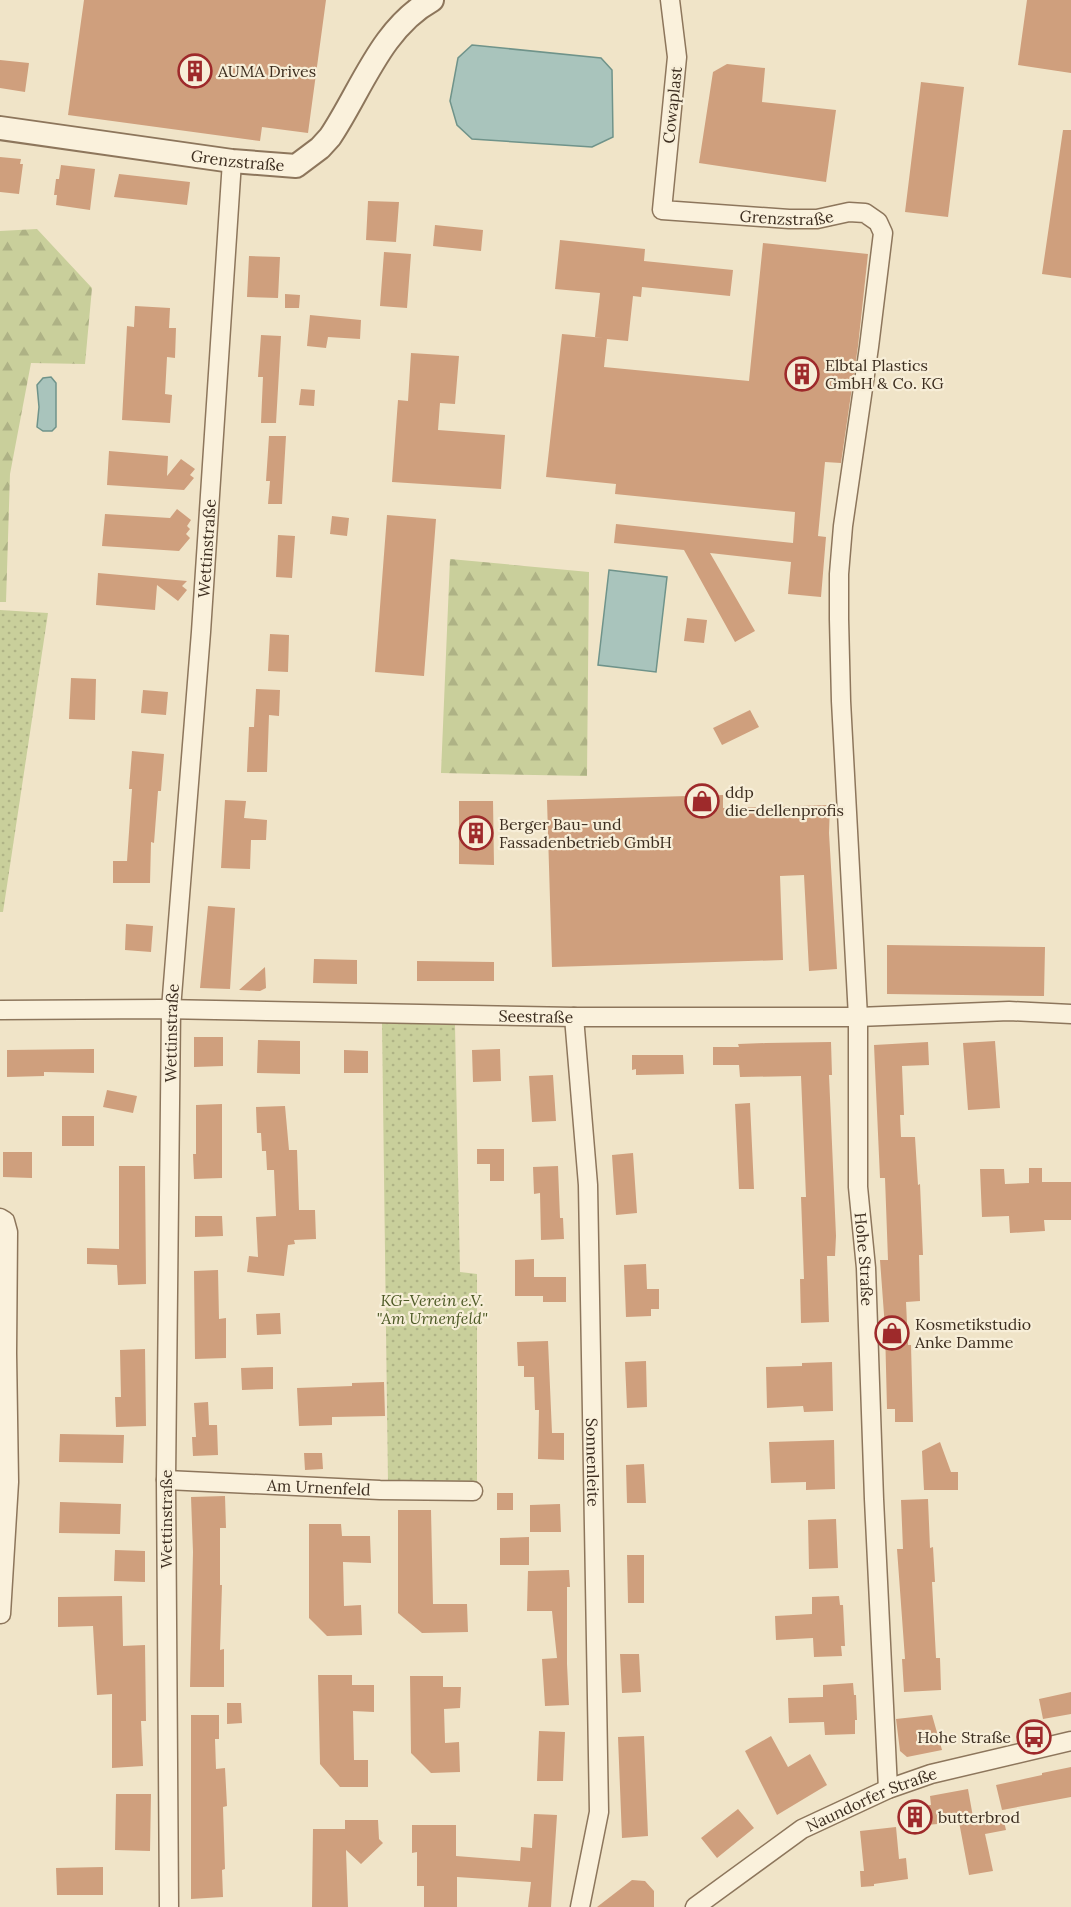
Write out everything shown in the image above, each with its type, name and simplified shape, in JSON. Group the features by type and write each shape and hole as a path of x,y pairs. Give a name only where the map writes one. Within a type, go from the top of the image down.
{"street":[{"name":"Grenzstraße","path":"0,128 232,161 296,166 320,148 339,123 393,33 421,6 432,0"},
{"name":"Cowaplast","path":"662,210 677,57 670,0"},
{"name":"Wettinstraße","path":"169,1907 166,1480 171,1009 201,632 232,161"},
{"name":"Grenzstraße","path":"662,210 789,219 817,219 849,212 865,213 878,222 883,234 843,526 839,574 841,701 858,1017"},
{"name":"Seestraße","path":"0,1010 171,1009 574,1017 858,1017 1009,1011 1071,1014"},
{"name":"Sonnenleite","path":"574,1017 588,1185 599,1812 580,1907"},
{"name":"Hohe Straße","path":"858,1017 858,1187 866,1268 888,1789"},
{"path":"0,1218 6,1221 8,1232 1,1614"},
{"name":"Am Urnenfeld","path":"166,1480 380,1490 473,1491"},
{"name":"Naundorfer Straße","path":"694,1907 802,1829 888,1789 931,1774 1071,1741"}],"green space":[{"path":"37,229 92,288 85,364 31,363 10,474 6,602 0,602 0,231"},
{"path":"450,559 589,572 587,776 441,773"},
{"path":"0,610 48,613 3,912 0,912"},
{"name":"KG-Verein e.V. \"Am Urnenfeld\"","path":"382,1023 455,1025 460,1272 477,1274 477,1484 388,1482"}],"water":[{"path":"472,45 601,58 612,70 613,137 592,147 472,139 457,125 450,101 458,58"},
{"path":"51,377 56,383 56,427 52,431 43,431 37,427 39,407 37,385 43,378"},
{"path":"609,570 667,577 656,672 598,665"}],"building":[{"name":"AUMA Drives","path":"84,0 326,0 308,133 262,127 260,141 68,115"},
{"path":"1027,0 1071,0 1071,73 1018,65"},
{"path":"0,60 29,63 25,92 0,88"},
{"path":"727,64 765,68 762,102 836,110 826,182 699,163 713,72"},
{"path":"921,82 964,87 948,217 905,212"},
{"path":"1063,130 1071,130 1071,278 1042,274"},
{"path":"0,157 21,159 20,164 23,164 19,194 0,192"},
{"path":"61,165 95,169 90,210 56,205 57,195 54,195 56,179 59,179"},
{"path":"119,174 190,182 187,205 114,197"},
{"path":"368,201 399,202 396,242 366,240"},
{"path":"435,225 483,230 481,251 433,246"},
{"name":"Elbtal Plastics GmbH & Co. KG","path":"560,240 645,249 644,261 733,270 730,296 642,287 641,297 633,296 628,341 607,339 604,367 749,381 763,243 868,254 858,346 841,463 825,462 818,536 826,537 821,597 788,594 791,562 710,553 755,631 735,642 684,550 614,543 616,524 793,543 795,512 615,494 616,484 546,477 562,334 604,338 595,337 600,293 555,289"},
{"path":"384,252 411,254 407,308 380,306"},
{"path":"249,256 280,257 278,298 247,297"},
{"path":"285,294 300,295 299,308 285,308"},
{"path":"135,306 170,308 169,328 176,328 175,358 167,357 165,394 172,395 170,423 122,420 127,326 134,327"},
{"path":"310,315 361,320 360,339 328,337 326,348 307,346"},
{"path":"261,335 281,336 276,423 261,423 263,377 258,377"},
{"path":"411,353 459,356 455,404 440,403 438,430 505,435 501,489 392,482 398,400 408,401"},
{"path":"301,389 315,390 314,406 299,405"},
{"path":"269,436 286,436 282,504 268,504 270,481 266,481"},
{"path":"109,451 168,456 167,476 181,459 195,469 190,475 194,478 184,490 107,485"},
{"path":"177,509 191,520 187,526 190,529 186,534 190,538 179,551 102,546 105,514 170,518"},
{"path":"387,515 436,519 424,676 375,672"},
{"path":"332,516 349,518 347,536 330,534"},
{"path":"278,535 295,536 292,578 276,577"},
{"path":"98,573 187,581 182,586 187,590 178,601 157,585 155,610 96,605"},
{"path":"687,618 707,620 704,643 684,641"},
{"path":"270,634 289,635 288,672 268,671"},
{"path":"71,678 96,679 95,720 69,719"},
{"path":"256,689 280,690 279,716 269,715 267,772 247,772 249,727 254,727"},
{"path":"143,690 168,692 166,715 141,713"},
{"path":"750,710 759,727 722,745 713,728"},
{"path":"132,751 164,754 161,791 158,791 154,843 151,842 150,883 113,883 113,861 127,861"},
{"path":"723,795 723,808 830,805 829,833 837,969 809,971 804,875 780,876 783,960 552,967 547,800"},
{"path":"225,800 246,801 244,818 267,820 266,840 251,840 250,869 221,868"},
{"name":"Berger Bau- und Fassadenbetrieb GmbH","path":"459,801 493,801 494,865 459,864"},
{"path":"208,906 235,908 230,989 200,988"},
{"path":"126,924 153,926 151,952 125,950"},
{"path":"887,945 1045,947 1044,996 887,994"},
{"path":"314,959 357,960 357,984 313,983"},
{"path":"417,961 494,962 494,981 417,981"},
{"path":"265,967 266,988 260,991 239,990"},
{"path":"194,1037 223,1037 223,1066 194,1067"},
{"path":"258,1040 300,1041 300,1074 257,1073"},
{"path":"995,1041 1000,1108 968,1110 963,1043"},
{"path":"831,1042 832,1075 829,1075 836,1236 835,1256 827,1256 829,1322 801,1323 800,1279 804,1279 801,1197 806,1197 801,1076 740,1077 739,1065 713,1065 713,1047 739,1047 738,1044"},
{"path":"928,1042 929,1065 902,1066 904,1115 900,1115 901,1137 915,1137 918,1185 920,1184 923,1255 919,1255 920,1301 906,1302 908,1345 911,1345 913,1422 895,1422 895,1409 887,1409 885,1328 880,1260 888,1260 885,1178 880,1178 874,1045"},
{"path":"94,1049 94,1073 44,1072 44,1076 7,1077 7,1050"},
{"path":"500,1049 501,1081 473,1082 472,1050"},
{"path":"344,1050 368,1051 368,1073 344,1073"},
{"path":"632,1055 683,1055 684,1074 636,1075 636,1069 632,1070"},
{"path":"553,1075 556,1121 532,1122 529,1076"},
{"path":"107,1090 137,1096 133,1113 103,1107"},
{"path":"750,1103 754,1189 739,1189 735,1104"},
{"path":"222,1104 222,1178 194,1179 196,1105"},
{"path":"285,1106 289,1150 297,1150 299,1210 315,1210 316,1239 294,1240 295,1244 288,1245 284,1276 247,1272 249,1256 258,1257 256,1217 276,1216 274,1170 267,1170 266,1151 262,1151 261,1133 257,1133 256,1107"},
{"path":"62,1116 94,1116 94,1146 62,1146"},
{"path":"477,1149 504,1149 504,1181 490,1181 490,1164 477,1164"},
{"path":"3,1152 32,1152 32,1178 3,1177"},
{"path":"633,1153 637,1213 616,1215 612,1155"},
{"path":"119,1166 145,1166 146,1284 118,1285 117,1265 87,1264 87,1248 119,1249"},
{"path":"558,1166 560,1218 563,1218 564,1239 541,1240 540,1193 534,1194 533,1167"},
{"path":"1029,1168 1042,1168 1042,1182 1071,1182 1071,1220 1044,1220 1045,1231 1010,1233 1009,1216 982,1217 980,1169 1004,1169 1005,1184 1029,1183"},
{"path":"195,1216 222,1216 223,1236 195,1237"},
{"path":"534,1259 534,1277 566,1277 566,1302 543,1302 543,1296 515,1296 515,1260"},
{"path":"646,1264 647,1289 659,1289 659,1309 651,1309 651,1316 626,1317 624,1265"},
{"path":"218,1270 219,1319 226,1318 226,1358 195,1359 194,1271"},
{"path":"280,1313 281,1334 257,1335 256,1314"},
{"path":"548,1341 552,1433 564,1433 564,1460 538,1459 539,1410 535,1410 534,1377 524,1377 524,1366 518,1366 517,1342"},
{"path":"145,1349 146,1426 116,1427 115,1397 121,1397 120,1350"},
{"path":"646,1361 647,1407 627,1408 625,1362"},
{"path":"832,1362 833,1411 804,1412 803,1406 767,1408 766,1367"},
{"path":"273,1367 273,1389 242,1390 241,1368"},
{"path":"384,1382 385,1416 332,1417 332,1425 299,1426 297,1388"},
{"path":"208,1402 209,1425 217,1425 218,1455 193,1456 192,1437 196,1437 194,1403"},
{"path":"60,1434 124,1435 123,1463 59,1462"},
{"path":"834,1440 835,1489 806,1490 806,1482 771,1483 769,1442"},
{"path":"940,1442 951,1472 958,1472 958,1490 924,1490 922,1451"},
{"path":"304,1453 322,1453 323,1469 305,1470"},
{"path":"644,1464 646,1503 627,1503 626,1465"},
{"path":"497,1493 513,1493 513,1510 497,1510"},
{"path":"225,1496 226,1528 220,1528 220,1585 222,1585 220,1650 224,1649 224,1687 190,1687 193,1552 191,1497"},
{"path":"928,1499 930,1548 933,1547 935,1582 932,1582 936,1658 940,1658 941,1690 904,1692 902,1659 905,1659 897,1549 903,1549 901,1500"},
{"path":"60,1502 121,1504 120,1534 59,1533"},
{"path":"560,1504 561,1532 530,1532 530,1505"},
{"path":"398,1510 431,1510 433,1604 467,1604 468,1632 422,1633 398,1613"},
{"path":"836,1519 838,1568 809,1569 808,1520"},
{"path":"309,1524 341,1524 342,1536 370,1536 371,1563 343,1562 344,1606 361,1605 362,1635 327,1636 309,1618"},
{"path":"529,1537 529,1565 500,1565 500,1538"},
{"path":"115,1550 145,1551 145,1582 114,1581"},
{"path":"627,1555 644,1555 644,1603 628,1603"},
{"path":"569,1570 567,1664 569,1705 545,1706 542,1659 557,1658 552,1611 527,1611 528,1571"},
{"path":"122,1596 123,1646 145,1645 146,1721 141,1721 143,1766 112,1768 112,1694 97,1695 93,1626 58,1627 58,1597"},
{"path":"839,1596 840,1605 843,1605 845,1646 841,1646 842,1656 814,1657 813,1638 776,1640 775,1616 812,1614 812,1597"},
{"path":"620,1654 639,1654 641,1692 622,1693"},
{"path":"318,1675 352,1675 352,1685 374,1685 374,1712 353,1711 354,1760 368,1760 368,1787 340,1787 320,1764"},
{"path":"410,1676 443,1676 443,1687 461,1687 460,1708 444,1709 445,1743 459,1742 460,1772 431,1773 411,1753"},
{"path":"853,1683 857,1720 855,1720 855,1734 825,1735 824,1722 789,1723 788,1698 823,1697 823,1685"},
{"path":"1071,1692 1071,1714 1043,1719 1039,1699"},
{"path":"227,1703 241,1703 242,1723 227,1724"},
{"path":"191,1715 219,1715 219,1739 215,1739 216,1769 225,1768 227,1806 223,1807 225,1869 222,1870 223,1897 191,1899"},
{"path":"932,1715 942,1750 907,1757 900,1751 896,1719"},
{"path":"539,1731 565,1732 563,1781 537,1781"},
{"path":"644,1736 648,1836 622,1838 618,1737"},
{"path":"771,1736 788,1767 810,1754 827,1785 777,1815 745,1751"},
{"path":"1071,1767 1071,1797 1002,1810 996,1785"},
{"path":"968,1789 973,1817 1002,1813 1006,1830 985,1834 993,1871 969,1875 959,1822 905,1827 903,1808 931,1805 930,1796"},
{"path":"116,1794 151,1794 150,1851 115,1850"},
{"path":"738,1809 754,1828 717,1858 701,1838"},
{"path":"534,1814 557,1815 551,1907 528,1907 531,1882 457,1877 457,1907 424,1907 424,1886 417,1886 417,1852 412,1853 412,1825 456,1825 456,1856 520,1861 521,1847 532,1848"},
{"path":"345,1820 378,1820 379,1839 383,1843 361,1864 346,1850 348,1907 312,1907 313,1829 345,1829"},
{"path":"896,1827 899,1859 906,1858 908,1879 861,1887 860,1871 864,1871 860,1831"},
{"path":"103,1867 103,1895 57,1895 56,1868"},
{"path":"632,1880 645,1881 654,1891 654,1907 597,1907"}],"place":[{"name":"AUMA Drives","path":"195,71"},
{"name":"Elbtal Plastics GmbH & Co. KG","path":"802,374"},
{"name":"ddp die-dellenprofis","path":"702,801"},
{"name":"Berger Bau- und Fassadenbetrieb GmbH","path":"476,833"},
{"name":"Kosmetikstudio Anke Damme","path":"892,1333"},
{"name":"Hohe Straße","path":"1034,1737"},
{"name":"butterbrod","path":"915,1817"}]}
